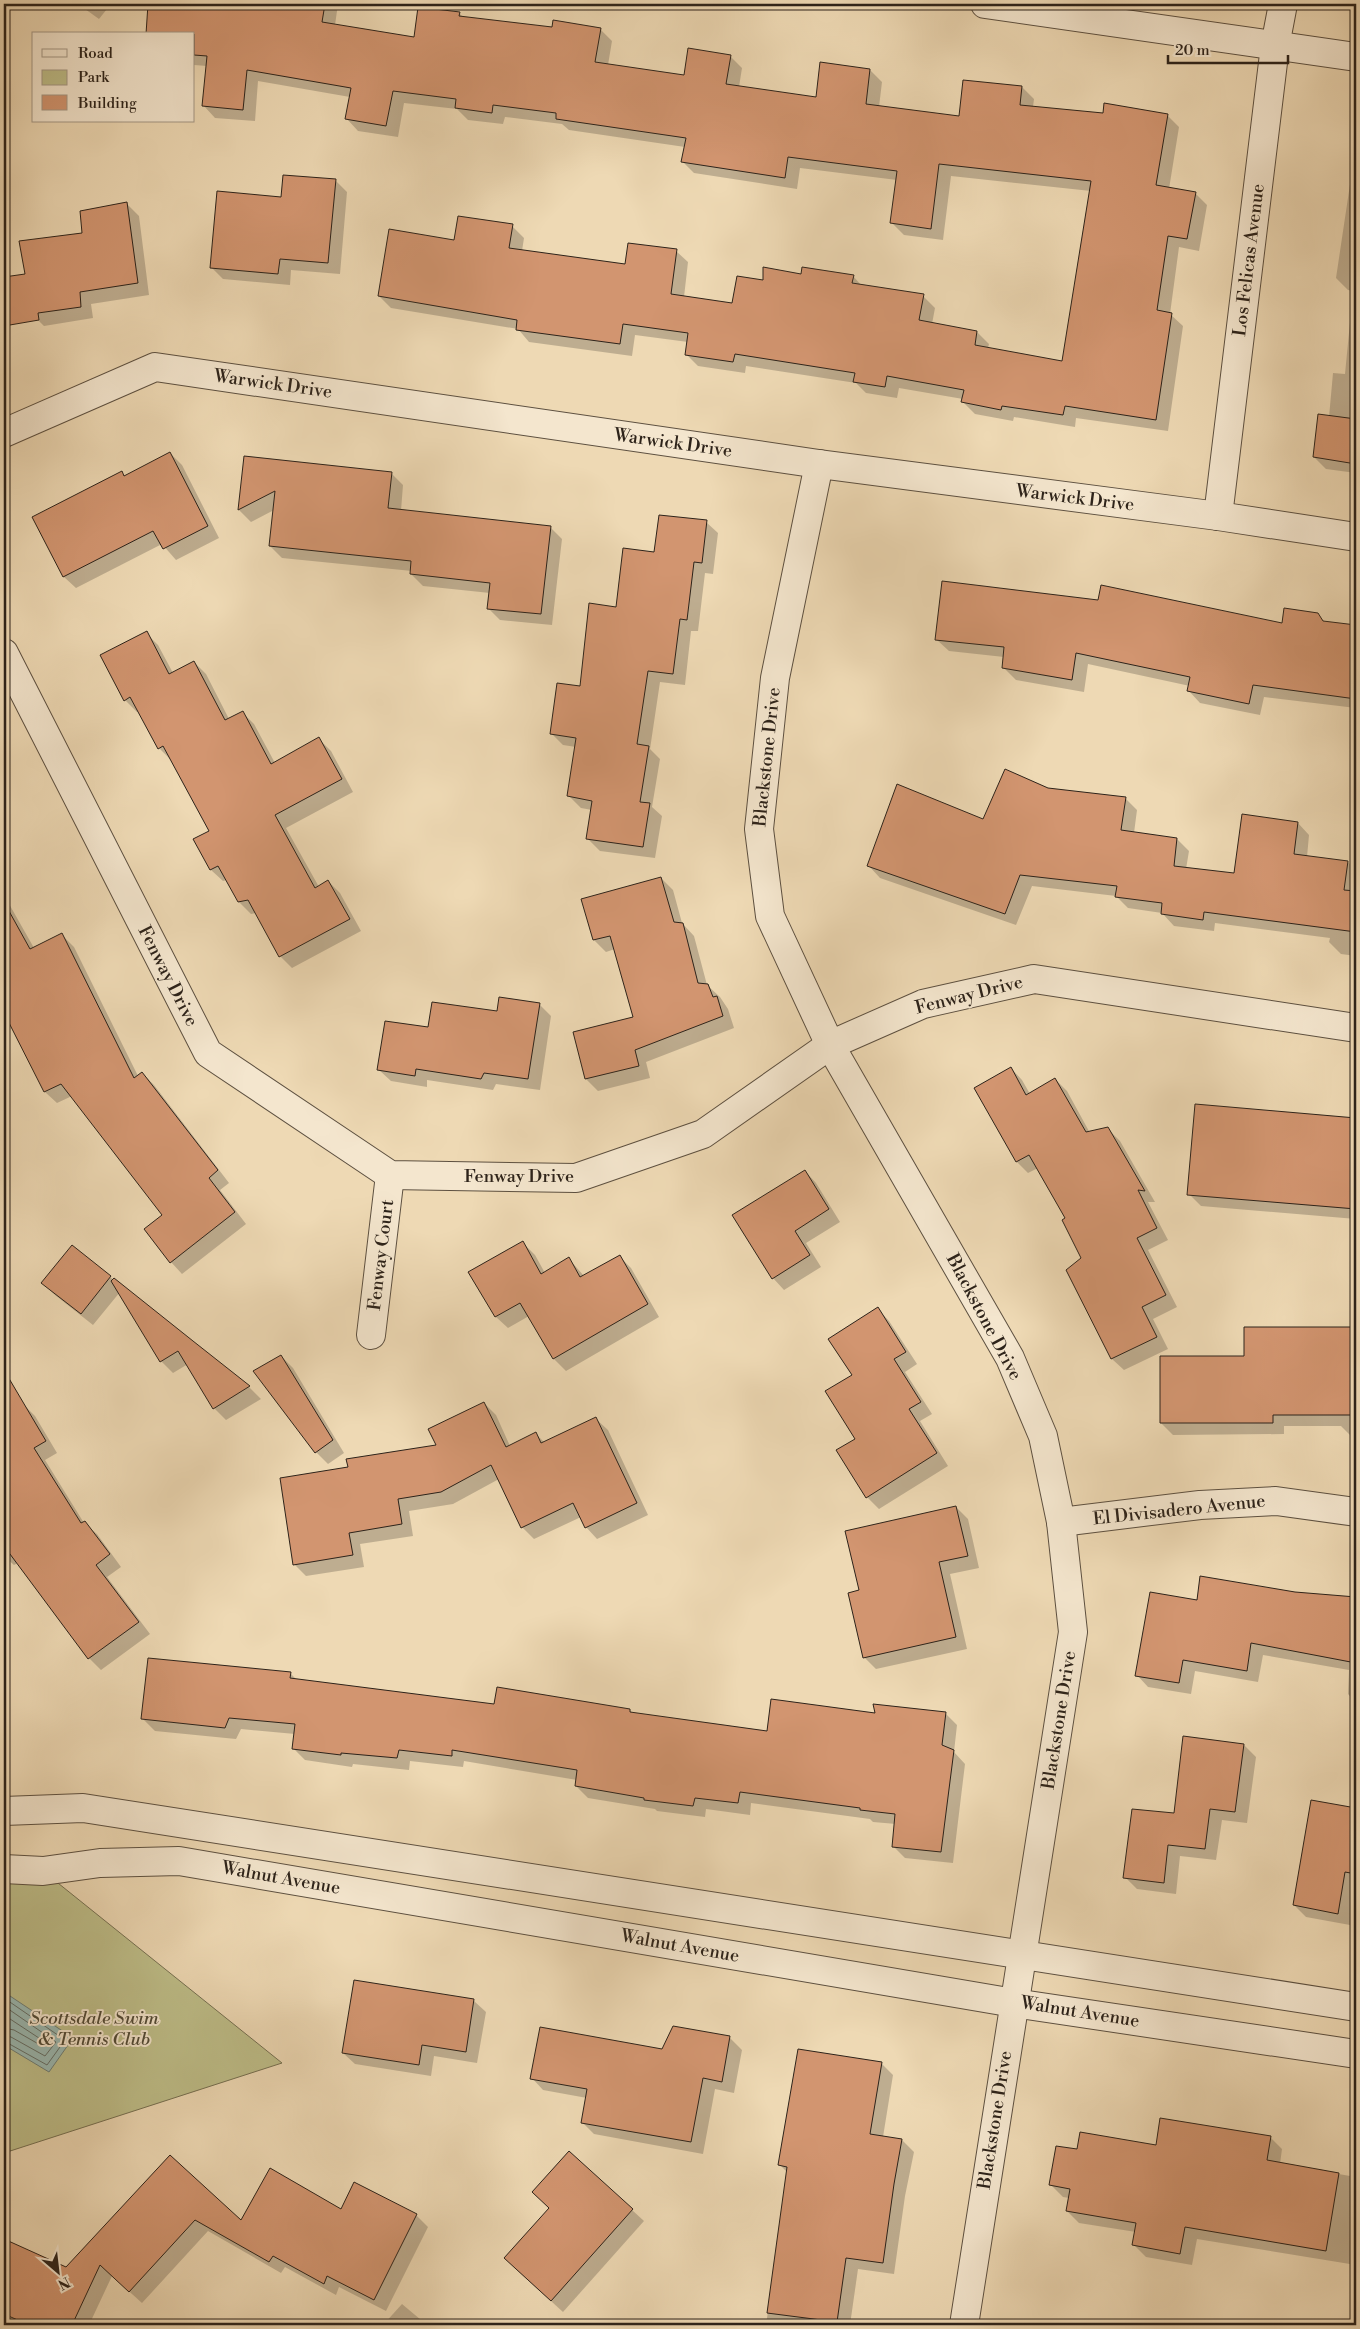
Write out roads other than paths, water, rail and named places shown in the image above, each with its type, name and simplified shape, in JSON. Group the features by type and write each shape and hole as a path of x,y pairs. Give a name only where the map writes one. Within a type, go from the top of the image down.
{"street":[{"path":"985,4 1356,57"},
{"name":"Los Felicas Avenue","path":"1218,516 1275,46 1283,4"},
{"name":"Warwick Drive","path":"4,434 155,367 819,464 1218,516 1356,537"},
{"name":"Blackstone Drive","path":"819,464 775,678 759,829 770,916 830,1045 1010,1358 1043,1436 1061,1522 1073,1632 964,2325"},
{"name":"Fenway Drive","path":"4,653 208,1053 390,1175 576,1178 703,1134 830,1045 923,1004 1034,979 1356,1028"},
{"name":"Fenway Court","path":"371,1335 390,1175"},
{"name":"El Divisadero Avenue","path":"1061,1522 1200,1505 1276,1501 1356,1512"},
{"path":"4,1811 83,1808 1356,2007"},
{"name":"Walnut Avenue","path":"4,1869 43,1871 100,1863 179,1861 1014,2003 1356,2054"}],"water":[{"path":"4,1992 73,2038 49,2072 4,2045"}],"park label":[{"name":"Scottsdale Swim & Tennis Club","path":"94,2028"}]}
